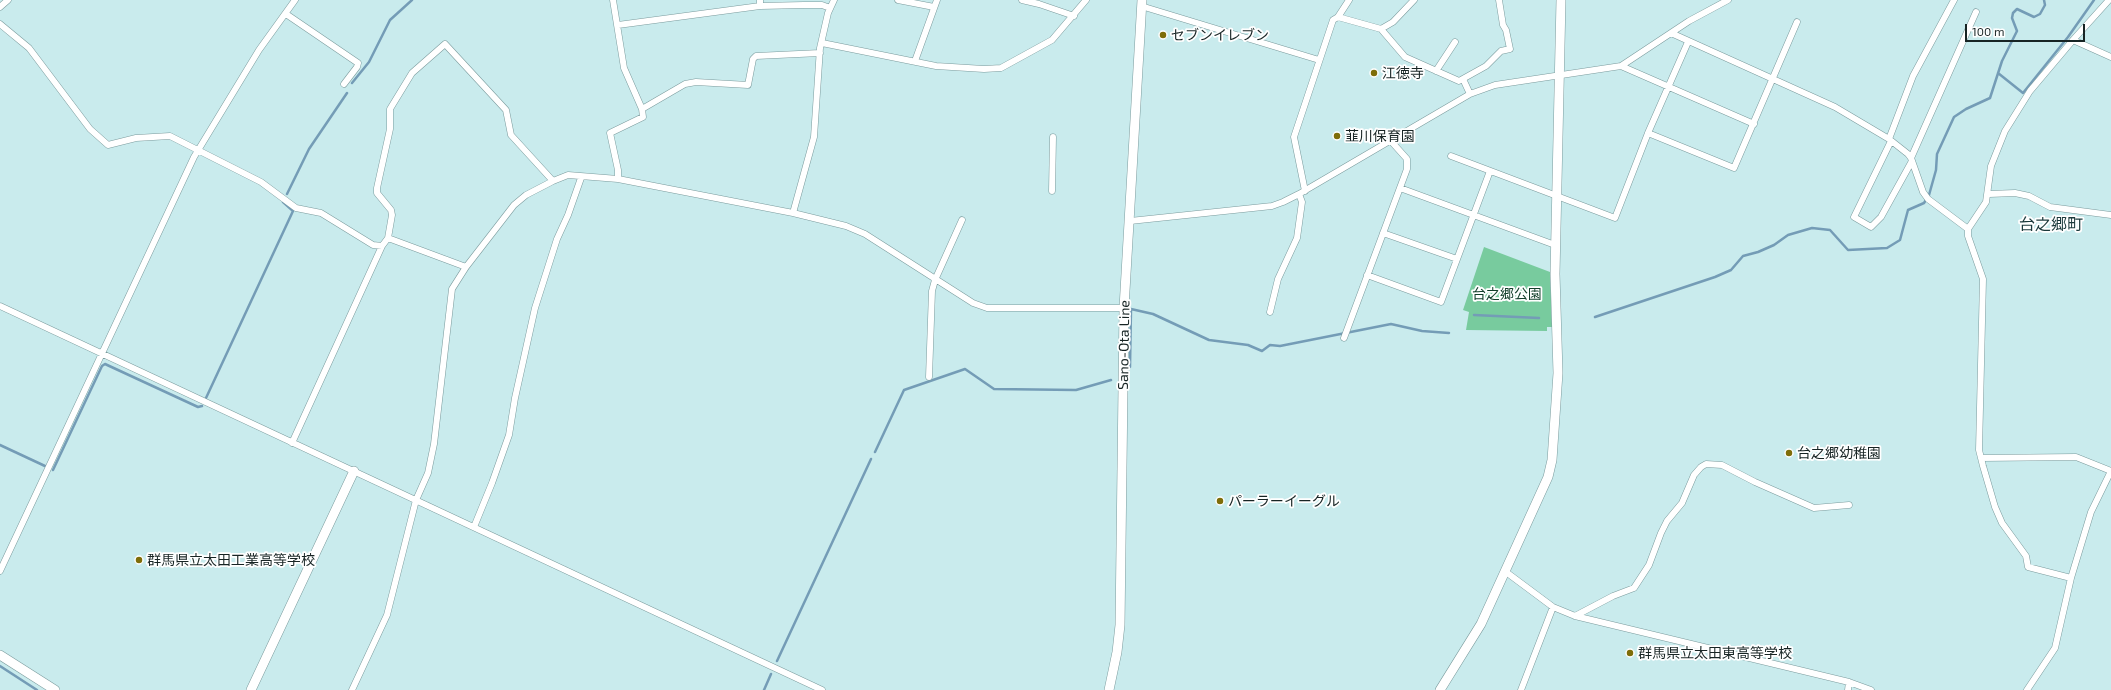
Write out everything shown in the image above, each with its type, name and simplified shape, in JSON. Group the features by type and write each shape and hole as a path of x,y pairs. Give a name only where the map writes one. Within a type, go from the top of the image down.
{"street":[{"path":"0,7 8,0"},
{"path":"0,571 198,150 259,50 296,0"},
{"path":"613,0 624,68 642,109 643,117 610,133 618,170 618,179"},
{"path":"793,213 814,136 820,53 830,8 834,0"},
{"path":"898,0 934,7"},
{"path":"915,61 937,0"},
{"path":"1020,0 1039,4 1074,16"},
{"path":"822,43 936,66 984,69 1001,68 1052,40 1074,16 1086,0"},
{"path":"1270,312 1278,279 1290,257 1297,238 1302,202 1294,137 1329,29 1333,20 1338,17 1349,0"},
{"path":"1381,29 1392,22 1414,0"},
{"path":"1338,17 1381,29 1405,57 1459,81 1486,66 1502,51 1510,49 1506,30 1503,25 1499,0"},
{"path":"1440,690 1481,624 1548,477 1552,460 1558,373 1555,245 1561,0"},
{"path":"1130,221 1272,206 1302,193 1470,94 1495,85 1621,66 1689,21 1728,0"},
{"path":"1954,0 1913,76 1890,140 1854,217 1871,227 1882,217 1912,160 1976,12"},
{"path":"2071,578 2028,567 2026,556 2002,523 1995,507 1979,450 1979,397 1983,279 1968,236 1968,229 1986,202 1989,194 1991,166 2005,131 2030,91 2109,0"},
{"path":"618,25 760,3 822,5 830,8"},
{"path":"1142,3 1319,60"},
{"name":"Sano-Ota Line","path":"1109,690 1117,652 1120,625 1124,308 1142,3"},
{"path":"286,14 358,63 357,67 344,84"},
{"path":"1648,133 1734,168 1797,22"},
{"path":"0,24 30,48 90,129 108,145 136,138 170,136 261,182 296,208 321,213 373,245 382,246"},
{"path":"1671,33 1688,42 1835,107 1890,140 1912,160 1923,192 1928,199 1968,229"},
{"path":"2073,40 2111,57"},
{"path":"1436,71 1455,42"},
{"path":"1451,156 1616,218 1648,133 1688,42"},
{"path":"292,443 382,246 388,238 392,215 391,210 378,193 377,188 390,129 390,109 412,73 445,44 506,110 511,136 552,181"},
{"path":"642,109 685,84 696,82 748,85 753,59 756,56 820,53"},
{"path":"1621,66 1754,124"},
{"path":"1463,79 1470,94"},
{"path":"1052,191 1053,136"},
{"path":"1344,338 1407,169 1407,159 1390,140"},
{"path":"1367,275 1440,302 1490,171"},
{"path":"352,690 387,615 416,500 428,473 434,444 452,289 466,267 514,205 526,195 552,181 568,175 581,178 618,179 793,213 846,226 865,234 897,252 935,280 978,306 987,308 1124,308"},
{"path":"474,527 492,484 509,435 515,398 535,308 557,239 568,215 581,178"},
{"path":"1400,188 1555,245"},
{"path":"1989,194 2015,192 2029,196 2050,206 2111,216"},
{"path":"929,377 932,291 935,280 962,220"},
{"path":"1383,233 1457,259"},
{"path":"388,238 466,267"},
{"path":"0,306 822,690"},
{"path":"1981,458 2076,457 2111,471 2091,512 2071,578 2055,648 2028,690"},
{"path":"1575,616 1613,596 1634,588 1649,565 1667,521 1682,503 1694,475 1706,464 1722,465 1762,486 1814,508 1849,505"},
{"path":"251,690 354,471"},
{"path":"1506,572 1553,607 1575,616 1850,682 1871,690"},
{"path":"1521,690 1553,607"},
{"path":"0,655 55,690"},
{"path":"1848,690 1850,682"}],"green space":[{"name":"台之郷公園","path":"1484,247 1550,272 1552,327 1547,327 1547,331 1466,330 1469,312 1463,310"}],"waterway":[{"path":"352,83 369,62 390,20 412,0"},
{"path":"1595,317 1715,277 1731,270 1743,256 1758,252 1774,245 1788,235 1812,228 1830,230 1848,250 1887,248 1900,240 1908,210 1924,203 1929,195 1936,170 1937,154 1954,117 1966,109 1990,98 2002,61 2017,31 2012,18 2013,13 2017,9 2034,17 2040,14 2045,5 2044,0"},
{"path":"1998,73 2023,93 2068,37 2094,0"},
{"path":"287,194 309,149 347,93"},
{"path":"206,398 293,211 283,202"},
{"path":"1130,367 1131,309 1153,314 1209,340 1248,345 1262,351 1270,345 1280,346 1391,324 1422,331 1449,333"},
{"path":"1474,315 1539,318"},
{"path":"53,470 102,366 105,364 198,407 202,406"},
{"path":"875,452 904,390 965,369 994,389 1076,390 1111,380"},
{"path":"0,445 45,466"},
{"path":"777,661 871,459"},
{"path":"0,666 37,690"},
{"path":"764,690 771,674"}],"place":[{"name":"セブンイレブン","path":"1163,35"},
{"name":"江徳寺","path":"1374,73"},
{"name":"韮川保育園","path":"1337,136"},
{"name":"台之郷幼稚園","path":"1789,453"},
{"name":"パーラーイーグル","path":"1220,501"},
{"name":"群馬県立太田工業高等学校","path":"139,560"},
{"name":"群馬県立太田東高等学校","path":"1630,653"}],"district":[{"name":"台之郷町","path":"2051,225"}]}
